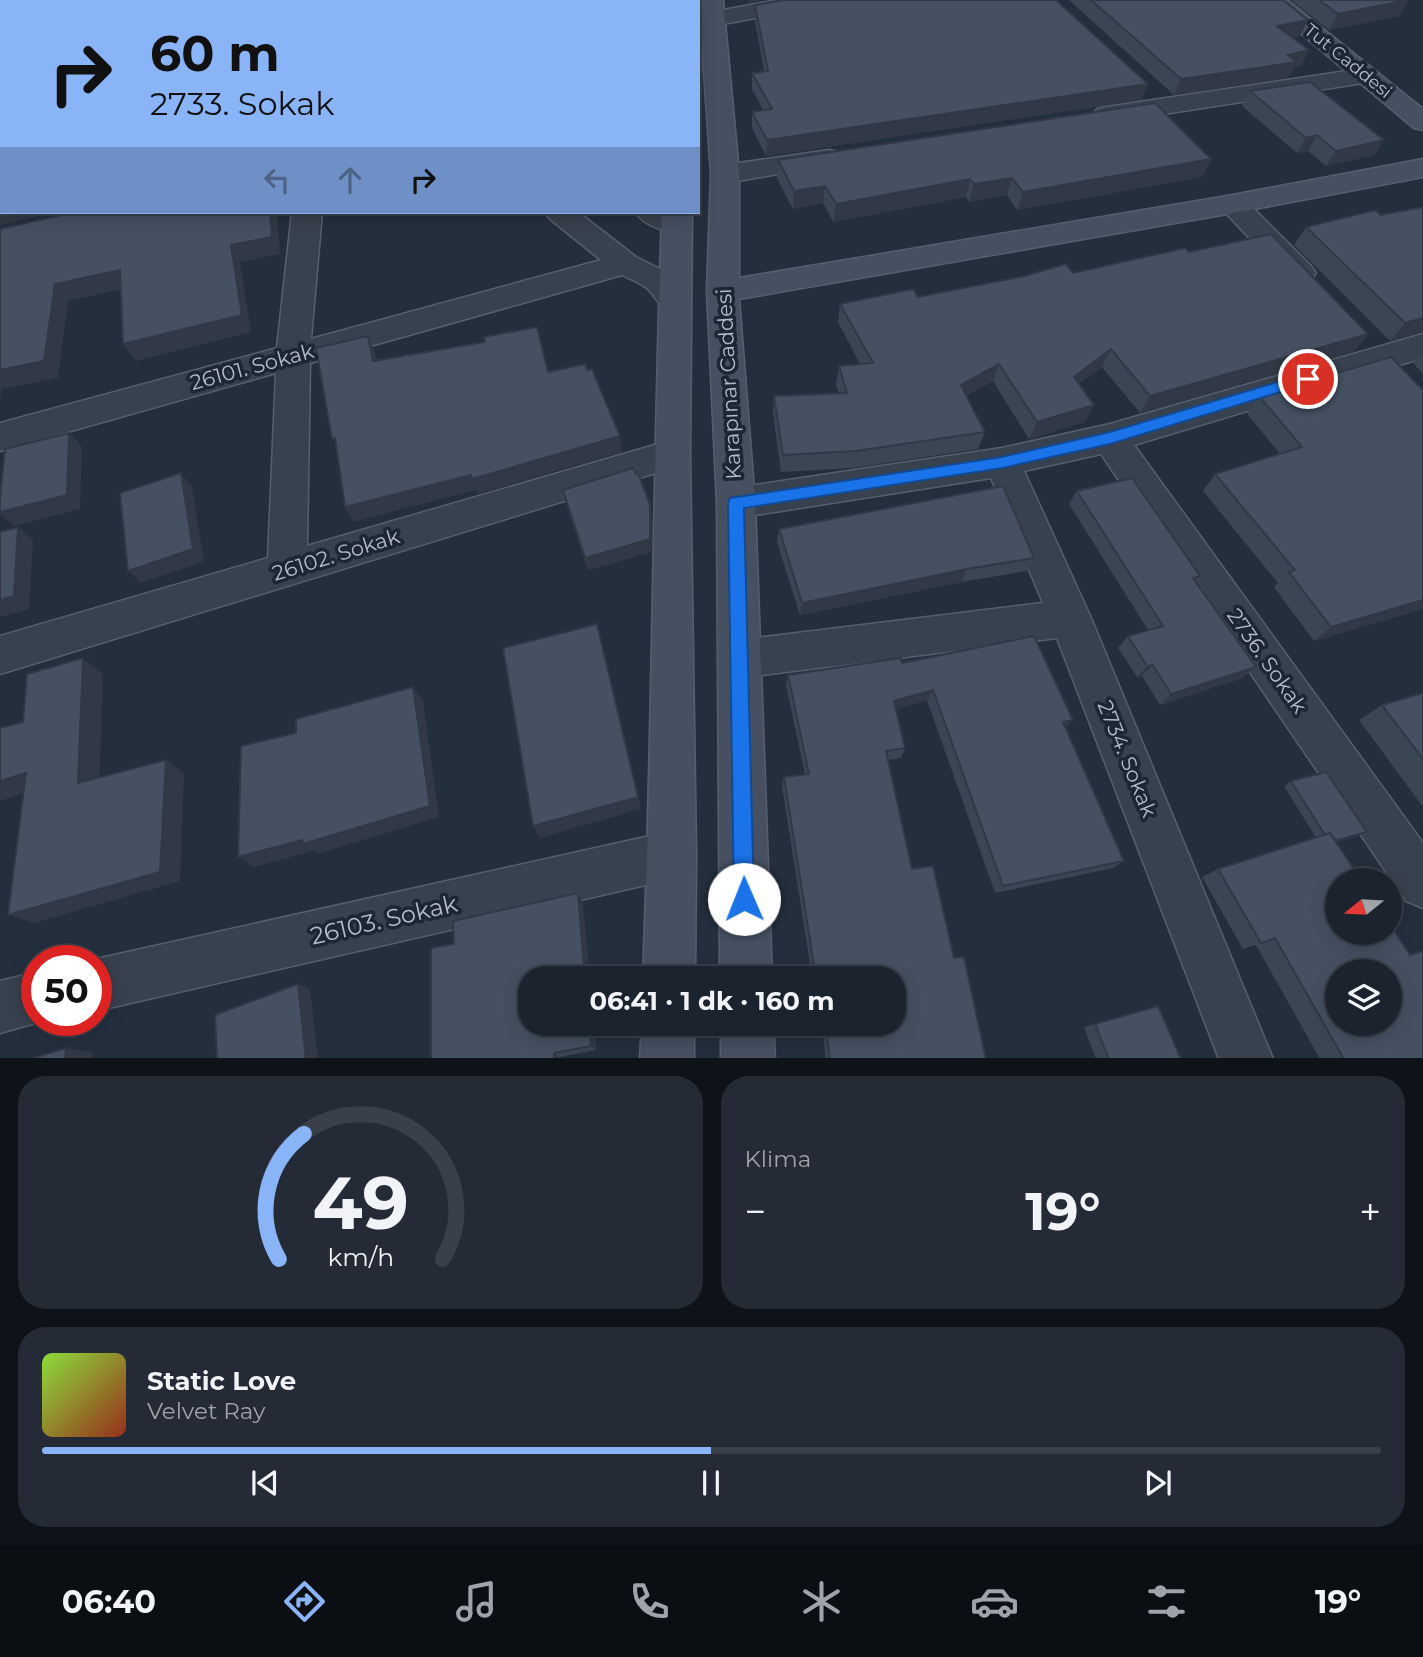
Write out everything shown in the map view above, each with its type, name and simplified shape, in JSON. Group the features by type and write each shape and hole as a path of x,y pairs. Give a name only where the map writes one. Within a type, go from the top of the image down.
{"main road":[{"name":"Tut Caddesi","path":"1273,0 1423,122"},
{"name":"Karapınar Caddesi","path":"711,10 725,174 723,291 736,503 746,966"},
{"path":"723,291 1233,204 1423,168"},
{"path":"668,216 674,300 669,966"},
{"path":"667,1058 668,1036"},
{"path":"747,1036 748,1058"}],"street":[{"path":"711,10 817,0"},
{"path":"1084,119 1157,97 1367,76"},
{"path":"725,174 849,155"},
{"path":"1233,204 1317,290"},
{"path":"287,569 293,356 307,214"},
{"path":"562,214 625,264 657,280 674,300"},
{"name":"26101. Sokak","path":"0,437 625,264"},
{"path":"736,503 1002,463 1110,438 1372,347 1423,346"},
{"path":"1372,347 1406,382"},
{"name":"2736. Sokak","path":"1110,438 1423,884"},
{"name":"26102. Sokak","path":"0,655 672,454"},
{"name":"2734. Sokak","path":"1002,463 1070,618 1246,1058"},
{"path":"739,659 1070,618"},
{"name":"26103. Sokak","path":"112,981 672,855"},
{"path":"0,1007 21,1002"}],"building":[{"path":"784,0 1056,0 1148,84 767,140 752,112 772,109 752,73 768,71 755,5"},
{"path":"1091,0 1283,0 1308,20 1277,26 1309,50 1288,55 1297,62 1181,79"},
{"path":"1319,0 1408,0 1338,14"},
{"path":"1310,82 1384,140 1336,151 1317,135 1306,138 1250,91"},
{"path":"1155,103 1211,159 1023,192 1012,178 974,184 970,179 836,204 825,186 794,191 778,160"},
{"path":"1423,207 1423,318 1405,323 1306,227 1375,210 1381,215"},
{"path":"65,214 270,214 272,237 231,245 242,315 123,344 120,270 55,284 44,361 0,370 0,229"},
{"path":"1271,234 1368,334 1150,396 1111,349 1074,377 1094,405 1037,422 999,364 961,385 985,432 856,451 783,455 774,396 847,393 839,366 873,363 840,304 913,289 918,297 1024,276 1066,264 1073,273 1185,248 1189,252"},
{"path":"537,327 548,372 585,364 587,370 592,369 620,436 472,479 471,475 345,507 335,438 332,439 316,348 368,336 373,361 485,342 484,337"},
{"path":"1391,357 1423,390 1423,600 1331,627 1289,572 1295,570 1215,474 1302,447 1259,396"},
{"path":"69,433 67,495 0,512 5,449"},
{"path":"633,468 636,474 638,473 650,505 650,539 585,558 563,490"},
{"path":"181,473 193,549 128,571 120,493"},
{"path":"1132,478 1200,576 1193,578 1256,667 1171,694 1153,665 1147,666 1128,636 1163,626 1077,491"},
{"path":"1003,486 1034,558 802,603 779,529"},
{"path":"18,527 14,596 0,600 0,532"},
{"path":"597,624 638,797 533,826 503,648"},
{"path":"1034,636 1073,720 1063,722 1124,861 1003,886 933,690 894,701 905,748 886,751 912,869 933,866 954,958 964,957 986,1058 830,1058 827,1036 906,1036 906,966 814,965 784,777 809,774 788,675 901,658 902,663"},
{"path":"83,658 78,783 166,760 160,872 8,915 26,773 0,781 0,728 23,722 27,674"},
{"path":"413,687 430,806 303,844 302,840 238,857 241,746 296,733 296,719"},
{"path":"1423,693 1423,759 1382,705"},
{"path":"1326,772 1367,832 1335,841 1330,833 1325,835 1291,781"},
{"path":"1330,833 1353,868 1325,868 1325,945 1402,945 1402,943 1410,955 1423,951 1423,1058 1343,1058 1331,1036 1402,1036 1402,959 1325,959 1325,1026 1275,938 1261,943 1218,869"},
{"path":"578,893 584,966 518,966 518,1036 590,1036 591,1046 554,1053 554,1058 431,1058 431,948 454,944 453,921"},
{"path":"298,984 306,1058 217,1058 215,1015"},
{"path":"1158,1006 1181,1058 1109,1058 1095,1024"},
{"path":"66,1048 65,1058 33,1058"}],"route":[{"path":"744,899 736,503 1002,463 1110,438 1308,379"}]}
